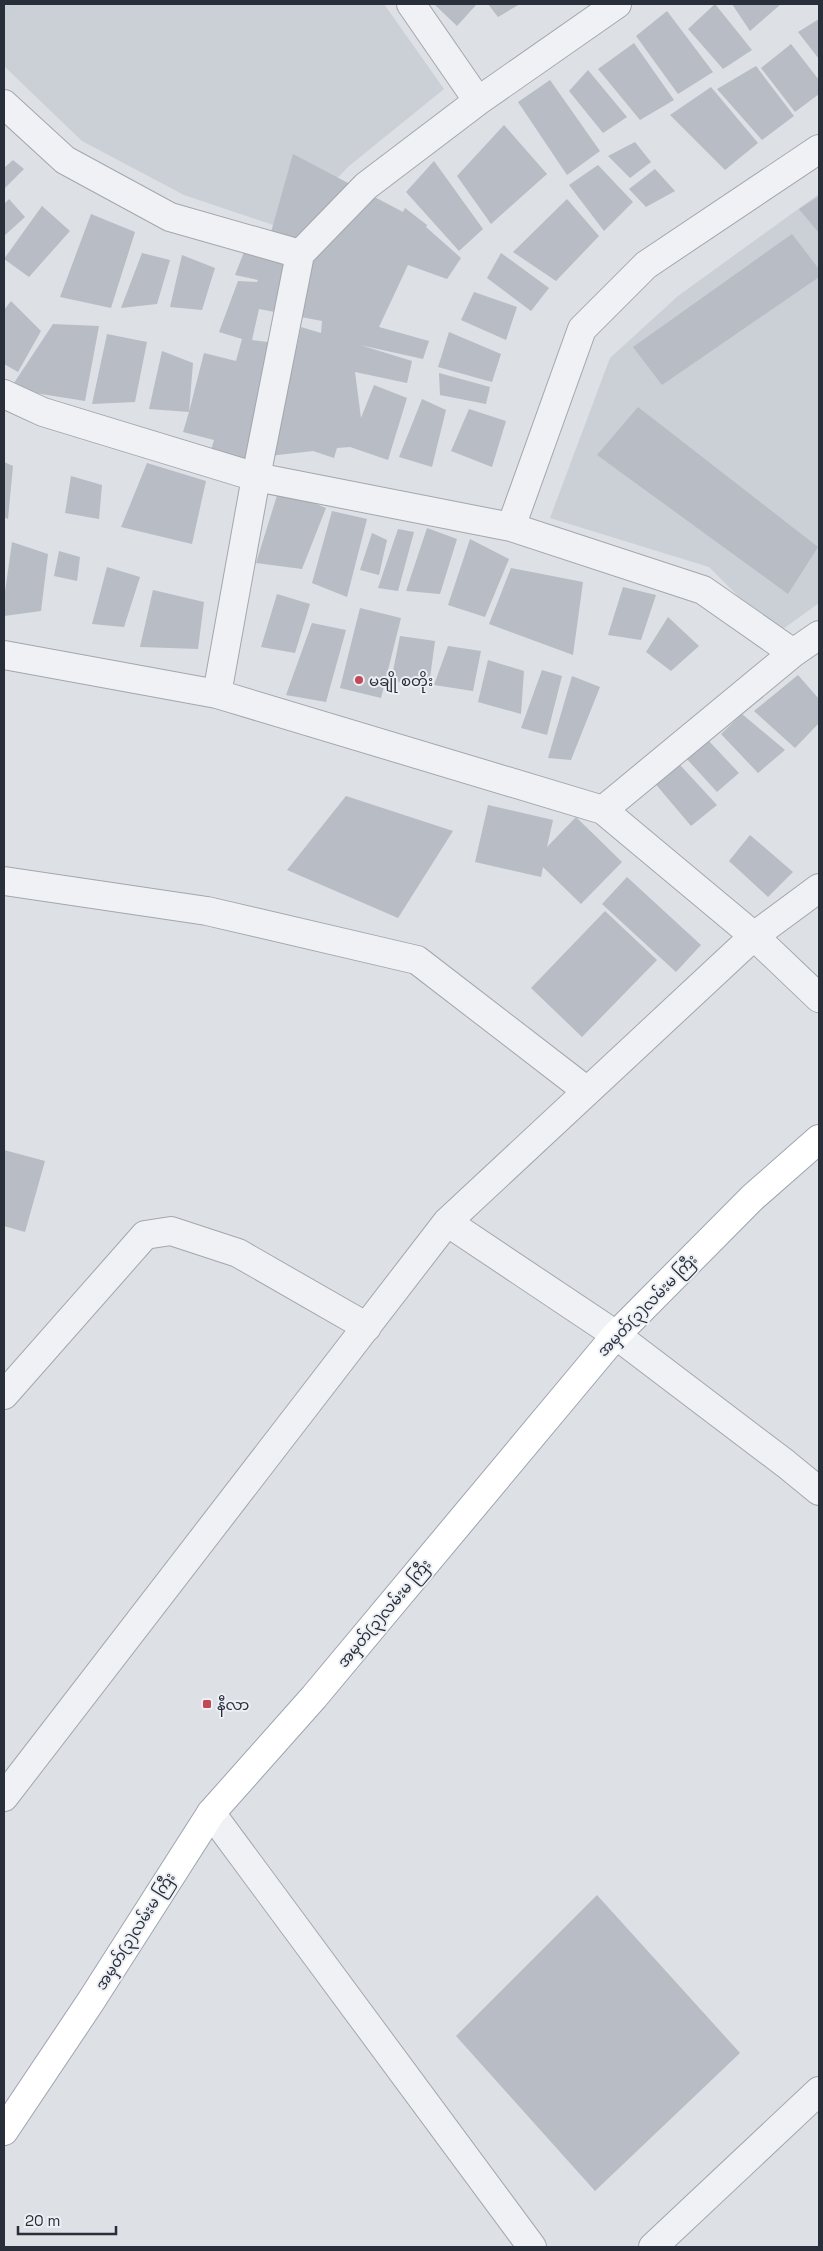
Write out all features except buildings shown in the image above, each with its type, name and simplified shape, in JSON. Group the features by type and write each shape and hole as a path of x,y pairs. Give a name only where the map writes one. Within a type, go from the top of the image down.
{"main road":[{"name":"အမှတ်(၃)လမ်းမ ကြီး","path":"4,2131 91,2001 211,1812 314,1697 616,1335 752,1198 819,1139"}],"street":[{"path":"411,4 478,101"},
{"path":"217,694 256,478 300,254 366,186 478,101 617,4"},
{"path":"4,104 65,160 170,218 300,254"},
{"path":"511,527 582,328 646,265 819,149"},
{"path":"4,394 43,412 256,478 511,527 703,590 793,653"},
{"path":"603,810 793,653 819,635"},
{"path":"4,656 217,694 603,810 754,936 819,998"},
{"path":"4,881 207,911 417,960 587,1091"},
{"path":"4,1797 447,1222 754,936 819,888"},
{"path":"447,1222 616,1335 778,1458 819,1492"},
{"path":"4,1395 145,1235 171,1231 238,1253 367,1328"},
{"path":"211,1812 532,2247"},
{"path":"653,2247 819,2091"}],"shaded area":[{"path":"4,4 384,4 444,89 349,166 288,230 184,195 82,141 4,66"},
{"path":"819,194 819,603 776,634 709,567 550,518 610,358 678,296"}],"place":[{"name":"မချို စတိုး","path":"359,680"},
{"name":"နီလာ","path":"207,1704"}]}
